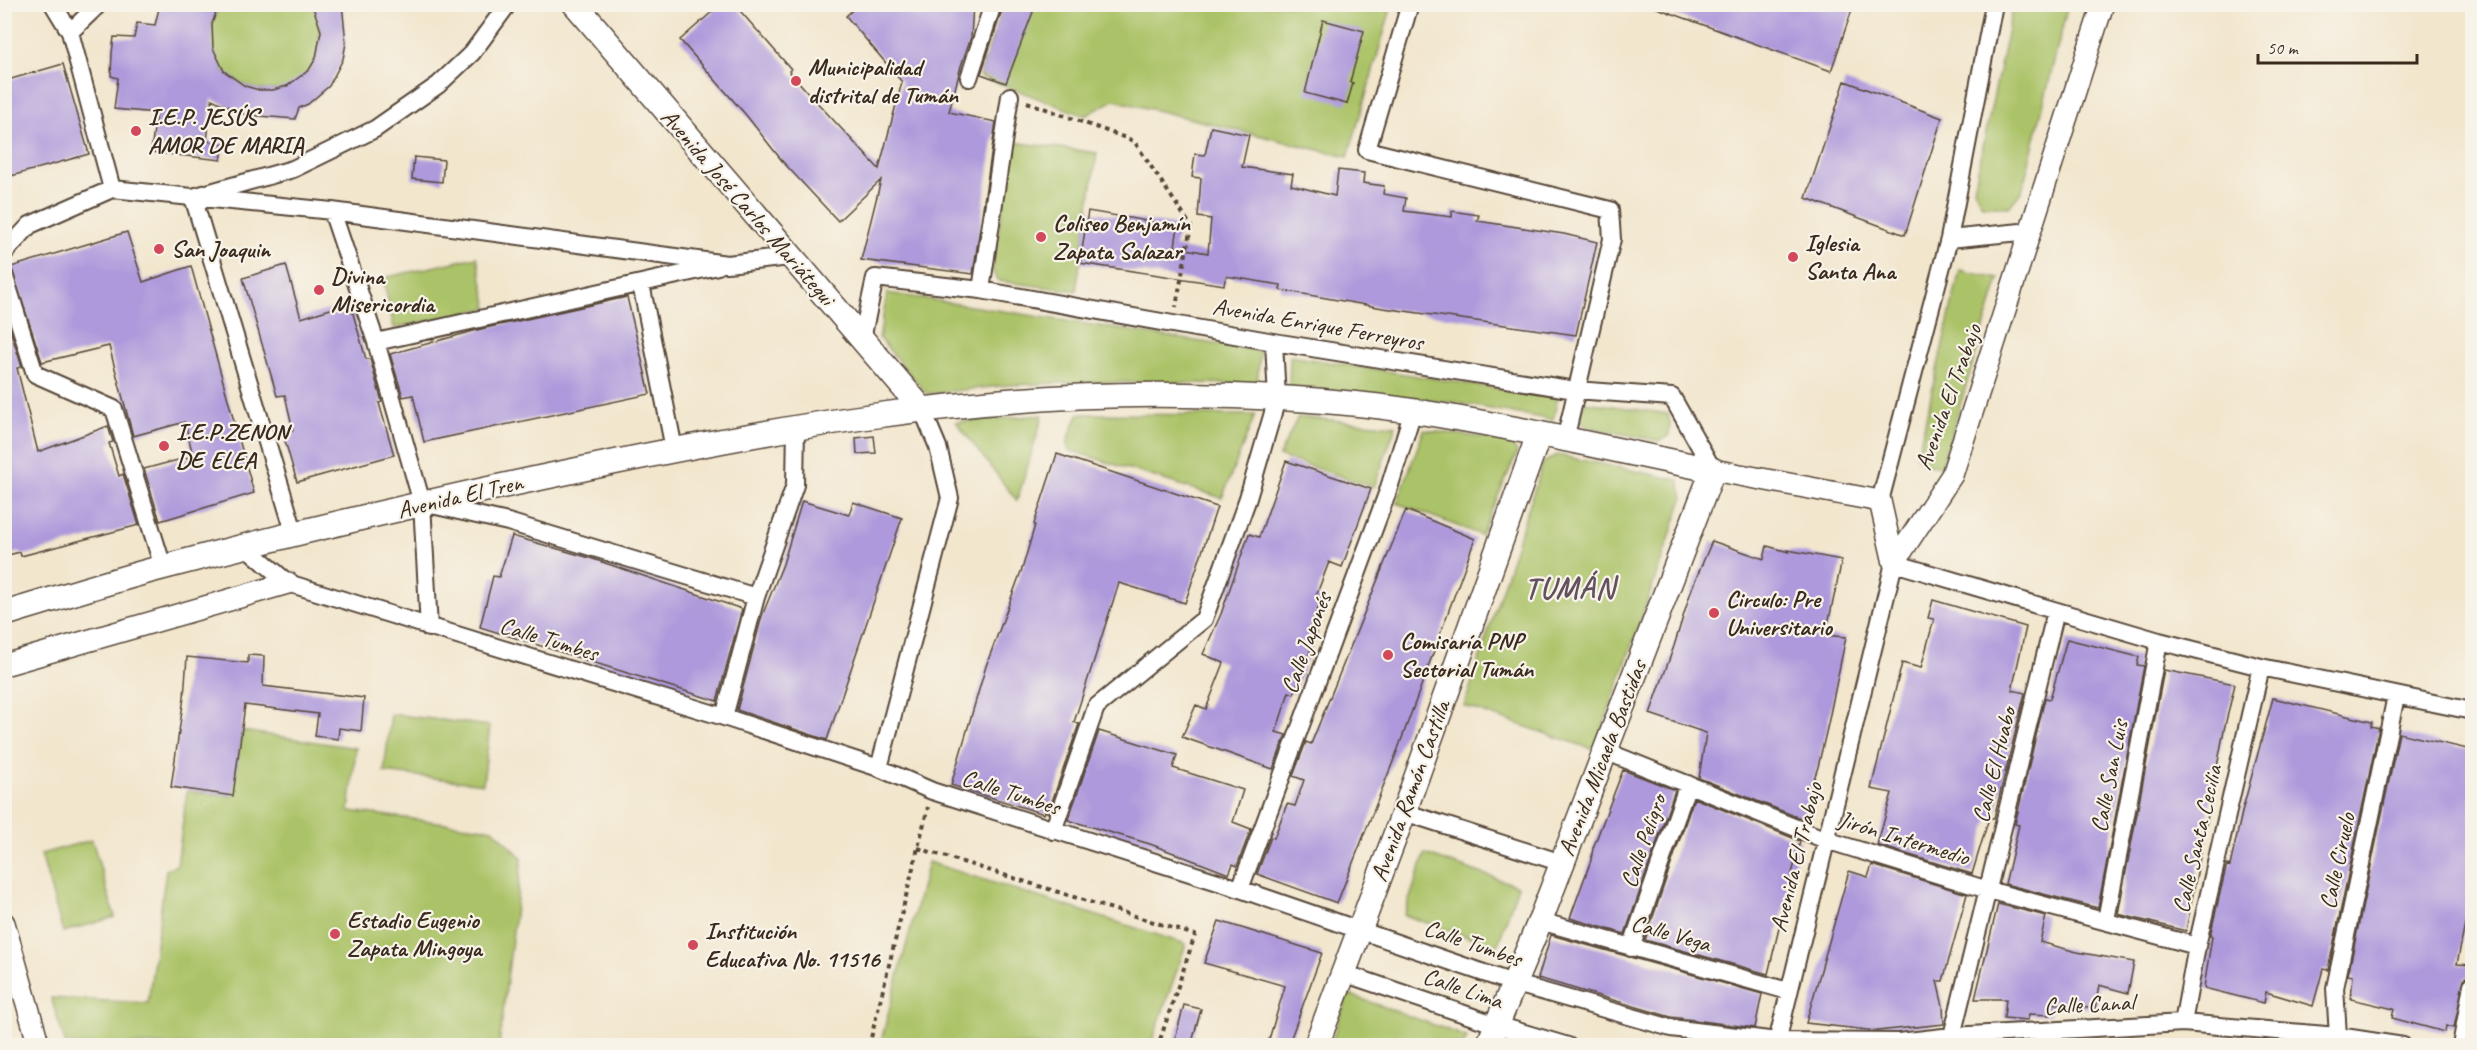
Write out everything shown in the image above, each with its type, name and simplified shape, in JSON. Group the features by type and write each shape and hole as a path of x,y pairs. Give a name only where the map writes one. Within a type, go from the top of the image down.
{"main road":[{"name":"Avenida José Carlos Mariátegui","path":"585,8 790,257 922,410"},
{"name":"Avenida El Tren","path":"4,614 163,567 422,503 674,449 796,426 922,410 1059,397 1185,395 1277,399 1413,411 1713,470"},
{"name":"Avenida Ramón Castilla","path":"1316,1046 1404,812 1539,434"},
{"name":"Avenida Micaela Bastidas","path":"1492,1035 1540,921 1713,470"}],"street":[{"path":"52,4 70,32 112,189"},
{"path":"70,32 99,4"},
{"path":"193,197 293,169 375,129 438,85 472,53 508,4"},
{"path":"969,78 993,4"},
{"path":"1410,4 1367,150 1610,210 1612,240 1565,440"},
{"path":"1994,4 1949,239 1880,501 1894,563 2159,641 2261,667 2472,711"},
{"name":"Avenida El Trabajo","path":"1777,1043 1894,563 1952,475 2103,4"},
{"path":"981,290 1010,96"},
{"path":"4,253 30,225 112,189 332,211 727,264"},
{"path":"193,197 295,535"},
{"path":"332,211 376,342 422,503 429,628"},
{"path":"1949,239 2031,231"},
{"path":"376,342 727,264 790,257"},
{"path":"4,274 35,375 114,409 163,567"},
{"name":"Avenida Enrique Ferreyros","path":"862,339 875,278 981,290 1274,342 1575,390 1672,397 1713,470"},
{"path":"641,284 674,449"},
{"path":"1053,831 1096,707 1204,619 1248,498 1277,399 1274,342"},
{"path":"879,768 950,498 938,447 922,410"},
{"name":"Calle Japonés","path":"1240,890 1388,491 1413,411"},
{"path":"724,717 756,597 795,485 796,426"},
{"path":"1713,470 1880,501"},
{"path":"422,503 508,522 756,597"},
{"name":"Calle Tumbes","path":"246,547 288,583 724,717 879,768 932,791 1359,928 1513,982 1671,1028 1777,1043"},
{"path":"4,665 288,583"},
{"name":"Calle El Huabo","path":"1952,1036 2056,611"},
{"name":"Calle San Luis","path":"2106,920 2159,641"},
{"name":"Calle Santa Cecilia","path":"2182,1023 2197,946 2261,667"},
{"name":"Calle Ciruelo","path":"2337,1036 2335,988 2396,696"},
{"name":"Jirón Intermedio","path":"1605,751 1826,840 1988,890 2197,946"},
{"name":"Calle Peligro","path":"1631,948 1688,784"},
{"path":"1404,812 1562,863"},
{"name":"Calle Vega","path":"1540,921 1788,991"},
{"path":"4,923 39,1046"},
{"name":"Calle Lima","path":"1343,972 1492,1035 1568,1046"},
{"path":"2461,1046 2472,985"},
{"name":"Calle Canal","path":"1777,1043 1899,1042 1952,1036 2182,1023 2337,1036 2403,1046"}],"path":[{"path":"1010,96 1134,141 1191,226 1173,323"},
{"path":"869,1046 932,791"},
{"path":"918,848 1195,935 1158,1046"}],"green space":[{"path":"221,5 311,5 318,21 320,37 318,49 308,73 290,86 268,90 246,85 227,73 214,55 211,32"},
{"path":"1004,5 1392,5 1348,157 1114,100 1085,116 979,76"},
{"path":"2013,5 2068,5 2022,191 2009,207 1982,205 1974,189"},
{"name":"Coliseo Benjamín Zapata Salazar","path":"1013,142 1097,153 1076,291 999,281 992,271"},
{"path":"477,257 488,308 394,328 383,278"},
{"path":"1960,270 1999,279 1941,467 1927,464 1917,457"},
{"path":"887,293 1260,351 1257,384 1095,382 1010,385 927,394 879,338"},
{"path":"1290,356 1558,398 1553,420 1452,402 1289,387"},
{"path":"1585,402 1668,414 1669,435 1660,441 1587,427 1580,419"},
{"path":"1078,414 1255,415 1222,498 1068,450 1068,440"},
{"path":"1043,415 1017,501 956,422"},
{"path":"1298,417 1396,426 1374,487 1279,456"},
{"path":"1424,430 1511,441 1517,453 1481,535 1397,503"},
{"path":"1557,455 1679,480 1683,499 1595,750 1464,706 1543,463"},
{"path":"391,714 490,726 483,784 384,772"},
{"name":"Estadio Eugenio Zapata Mingoya","path":"242,731 356,748 349,811 493,829 522,858 499,1045 66,1045 51,998 148,1003 166,870 177,865 187,791 232,796"},
{"path":"92,840 115,917 63,932 41,854"},
{"path":"1425,854 1518,886 1497,947 1404,915"},
{"path":"928,862 1186,944 1151,1045 880,1045"},
{"path":"1348,994 1467,1037 1464,1045 1330,1046"}],"building":[{"path":"160,4 219,4 212,24 213,48 224,71 245,86 259,90 273,90 287,86 309,70 316,58 321,31 312,4 342,4 346,43 343,59 329,86 308,104 299,108 295,119 246,115 212,99 207,141 224,144 221,160 151,152 156,113 114,109 118,78 111,76 112,53 114,37 134,38 137,23 155,25"},
{"path":"721,4 734,4 791,69 789,71 879,169 902,82 846,16 859,4 973,4 971,37 949,112 996,122 973,274 861,260 881,180 838,221 783,162 746,115 680,40"},
{"path":"1004,4 1036,4 1006,83 981,74"},
{"path":"1654,4 1854,4 1831,71 1654,7"},
{"path":"1323,20 1364,31 1350,82 1353,83 1347,104 1305,93"},
{"path":"63,64 89,154 4,178 4,81"},
{"path":"1845,81 1942,118 1905,235 1806,198"},
{"path":"1211,127 1249,135 1242,167 1293,174 1291,185 1335,196 1338,170 1364,173 1363,183 1384,186 1383,194 1406,198 1404,211 1452,217 1452,211 1479,215 1477,221 1564,234 1597,242 1576,335 1383,308 1280,290 1281,285 1226,276 1224,285 1080,263 1088,211 1178,226 1175,247 1208,253 1211,219 1198,217 1201,178 1192,177 1195,154 1205,155"},
{"path":"414,157 444,160 442,182 412,179"},
{"path":"127,232 143,282 191,266 254,493 160,521 144,469 193,456 185,422 133,436 109,346 42,362 11,267"},
{"path":"286,265 301,318 350,303 366,359 370,359 382,402 379,403 394,455 297,482 283,434 293,430 285,395 277,396 243,278"},
{"path":"627,297 650,394 424,442 413,395 403,397 390,354 481,329"},
{"path":"4,311 22,367 17,368 38,452 108,426 113,442 109,443 119,476 123,474 139,525 21,556 20,552 4,556"},
{"path":"874,436 876,453 857,454 856,438"},
{"path":"1057,454 1217,507 1185,603 1119,583 1074,722 1079,724 1048,813 1045,811 1044,814 951,785 986,666 1023,566"},
{"path":"1286,461 1371,489 1342,567 1329,562 1316,596 1322,598 1309,630 1317,633 1294,694 1289,692 1276,732 1286,735 1273,769 1182,737 1196,705 1206,709 1224,663 1203,654 1221,614 1249,534 1259,537"},
{"path":"802,501 849,515 853,502 902,518 827,740 737,710 762,616 783,564"},
{"path":"1406,510 1475,539 1398,749 1337,903 1257,874 1287,804 1295,806 1304,780 1293,776 1306,742 1311,744"},
{"path":"512,536 590,558 742,609 717,701 480,627 493,576 499,577"},
{"path":"1712,541 1764,559 1767,546 1789,552 1788,550 1842,560 1828,624 1823,635 1846,637 1805,820 1699,778 1706,733 1650,714 1692,588"},
{"path":"1933,600 2026,627 2012,690 2025,693 1994,818 1989,818 1972,874 1877,845 1892,793 1871,789 1902,663 1921,668 1934,619 1928,618"},
{"path":"2067,639 2139,657 2137,665 2144,666 2098,908 2005,884 2019,825 2015,824 2045,698 2050,699"},
{"path":"248,655 264,656 263,686 364,698 361,731 339,728 338,739 315,736 318,714 245,705 233,796 171,787 184,697 187,657 248,663"},
{"path":"2164,670 2235,684 2224,730 2186,931 2118,914"},
{"path":"2273,698 2372,722 2371,726 2379,728 2328,970 2323,969 2313,1006 2266,992 2264,1003 2204,988 2212,936 2210,936 2224,876 2227,865 2230,866"},
{"path":"1099,731 1177,755 1173,768 1243,790 1233,822 1251,829 1237,866 1233,864 1229,874 1150,844 1068,820"},
{"path":"2399,733 2472,750 2472,890 2457,964 2472,965 2472,975 2464,979 2454,1028 2446,1026 2445,1032 2392,1018 2394,1009 2351,999 2353,976 2348,975"},
{"path":"1623,770 1675,790 1625,934 1570,918 1591,860 1593,848"},
{"path":"1694,798 1800,841 1768,974 1645,940"},
{"path":"1872,865 1967,894 1943,981 1937,981 1943,1006 1944,1024 1877,1031 1806,1023 1849,871 1868,877"},
{"path":"1998,904 2046,916 2040,942 2077,952 2134,962 2128,993 2099,985 2095,1009 2052,1003 2050,1015 2029,1014 2028,1020 2004,1018 2006,999 1975,999"},
{"path":"1219,921 1322,953 1288,1046 1267,1046 1285,986 1204,963"},
{"path":"1551,935 1762,994 1755,1028 1671,1017 1538,978"},
{"path":"1184,1005 1201,1009 1191,1046 1173,1046"}],"place":[{"name":"Municipalidad distrital de Tumán","path":"796,81"},
{"name":"I.E.P. JESÚS AMOR DE MARIA","path":"136,131"},
{"name":"Coliseo Benjamín Zapata Salazar","path":"1041,237"},
{"name":"San Joaquin","path":"159,249"},
{"name":"Iglesia Santa Ana","path":"1793,257"},
{"name":"Divina Misericordia","path":"319,290"},
{"name":"I.E.P.ZENON DE ELEA","path":"164,446"},
{"name":"Circulo: Pre Universitario","path":"1714,613"},
{"name":"Comisaría PNP Sectorial Tumán","path":"1388,655"},
{"name":"Estadio Eugenio Zapata Mingoya","path":"335,934"},
{"name":"Institución Educativa No. 11516","path":"693,945"}],"district":[{"name":"TUMÁN","path":"1570,588"}]}
